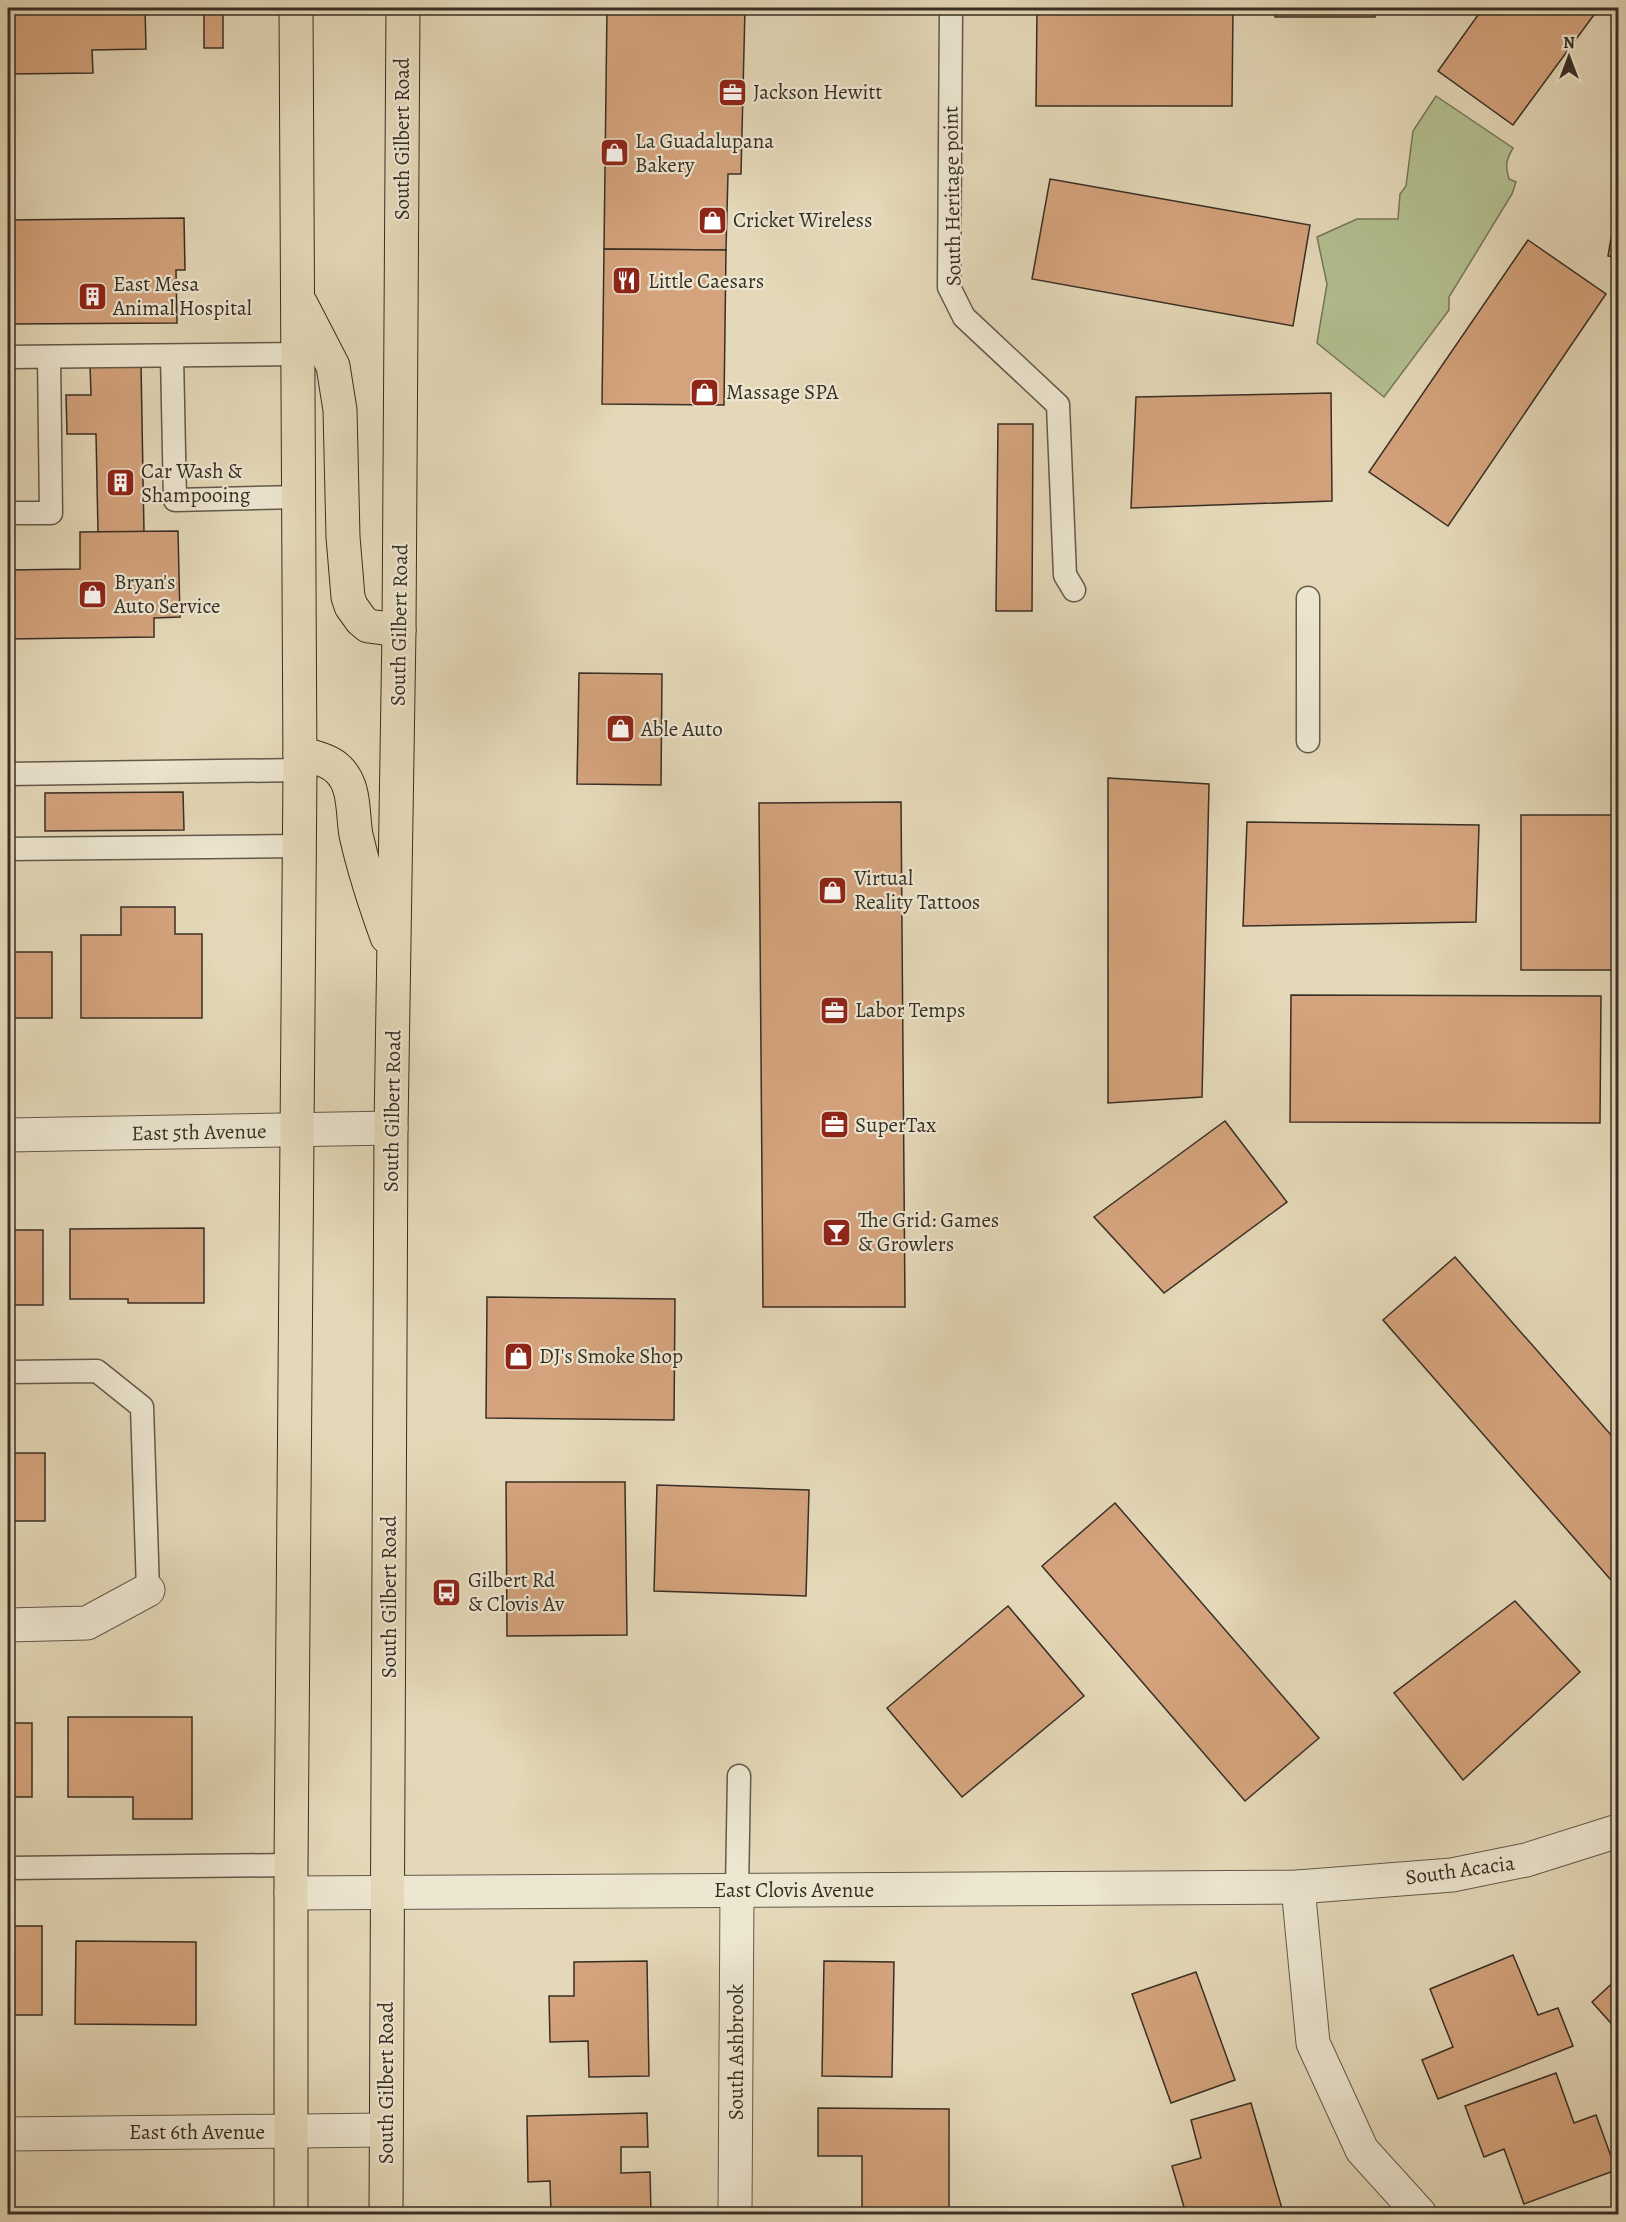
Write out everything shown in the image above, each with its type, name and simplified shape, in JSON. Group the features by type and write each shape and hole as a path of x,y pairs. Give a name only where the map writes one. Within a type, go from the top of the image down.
{"main road":[{"path":"291,2214 291,1879 300,846 296,8"},
{"name":"South Gilbert Road","path":"386,2214 391,1128 399,630 403,8"},
{"path":"297,297 333,366 340,410 343,537 348,597 351,606 368,626 399,630"},
{"path":"300,761 331,763 345,779 352,799 356,834 367,875 394,956"}],"street":[{"name":"East 5th Avenue","path":"8,1135 391,1128"},
{"path":"8,1625 87,1623 148,1590"},
{"name":"South Acacia","path":"1298,1887 1452,1875 1526,1860 1618,1831"},
{"name":"East Clovis Avenue","path":"291,1879 387,1892 1298,1887"},
{"path":"1298,1887 1313,2043 1362,2150 1420,2214"},
{"name":"South Ashbrook","path":"735,2214 737,1890"},
{"name":"East 6th Avenue","path":"8,2134 386,2130"}],"lane":[{"name":"South Heritage point","path":"951,8 949,287 964,317 1058,405 1065,575 1074,590"},
{"path":"8,357 298,354"},
{"path":"172,356 176,500 299,497"},
{"path":"8,513 51,513 49,357"},
{"path":"1308,598 1308,741"},
{"path":"8,774 300,761"},
{"path":"8,849 300,846"},
{"path":"8,1372 97,1371 142,1407 148,1590"},
{"path":"737,1890 739,1776"},
{"path":"8,1868 291,1879"}],"green space":[{"path":"1436,96 1513,148 1507,163 1507,170 1509,179 1516,182 1512,194 1449,297 1449,310 1384,397 1317,343 1327,284 1317,237 1357,219 1398,219 1400,194 1406,186 1413,131"}],"building":[{"path":"8,8 145,8 146,49 92,50 93,73 8,74"},
{"path":"607,8 745,8 741,174 728,174 726,250 604,249"},
{"path":"1037,8 1233,8 1232,106 1036,106"},
{"path":"1275,8 1375,8 1375,17 1275,17"},
{"path":"1483,8 1599,8 1513,125 1438,71"},
{"path":"204,12 223,12 223,48 204,48"},
{"path":"1050,179 1310,225 1293,326 1032,279"},
{"path":"1618,196 1618,258 1608,256"},
{"name":"East Mesa Animal Hospital","path":"184,218 185,270 176,270 177,323 8,324 8,220"},
{"path":"1528,240 1606,294 1448,526 1369,472"},
{"path":"604,249 726,250 724,405 602,404"},
{"name":"Car Wash & Shampooing","path":"90,364 141,364 144,532 98,532 96,434 67,434 66,395 91,395"},
{"path":"1331,393 1332,501 1131,508 1136,397"},
{"path":"998,424 1033,424 1032,611 996,611"},
{"name":"Bryan's Auto Service","path":"178,531 180,617 154,618 154,637 8,639 8,570 80,569 80,532"},
{"name":"Able Auto","path":"579,673 662,674 661,785 577,784"},
{"path":"1108,778 1209,784 1202,1097 1108,1103"},
{"path":"183,792 184,830 45,831 45,793"},
{"path":"901,802 905,1307 763,1307 759,803"},
{"path":"1521,815 1618,815 1618,970 1521,970"},
{"path":"1247,822 1479,825 1476,922 1243,926"},
{"path":"121,907 175,907 175,934 202,934 202,1018 81,1018 81,935 121,935"},
{"path":"8,928 14,928 14,952 52,952 52,1018 8,1018"},
{"path":"1291,995 1601,996 1600,1123 1290,1122"},
{"path":"1225,1121 1287,1202 1164,1293 1094,1217"},
{"path":"1618,1172 1618,1294 1614,1294 1612,1173"},
{"path":"204,1228 204,1303 128,1303 128,1299 70,1299 70,1229"},
{"path":"8,1230 43,1230 43,1305 8,1305"},
{"path":"1455,1257 1618,1443 1618,1588 1383,1320"},
{"path":"487,1297 675,1299 674,1420 486,1418"},
{"path":"8,1453 45,1453 45,1521 8,1521"},
{"path":"506,1482 625,1482 627,1635 507,1636"},
{"path":"657,1485 809,1490 806,1596 654,1591"},
{"path":"1115,1503 1319,1738 1245,1801 1042,1566"},
{"path":"1515,1601 1580,1672 1463,1780 1394,1693"},
{"path":"1008,1606 1084,1696 962,1797 887,1708"},
{"path":"68,1717 192,1717 192,1819 133,1819 133,1797 68,1797"},
{"path":"8,1723 32,1723 32,1797 8,1797"},
{"path":"8,1926 42,1926 42,2015 8,2015"},
{"path":"76,1941 196,1942 196,2025 75,2024"},
{"path":"1513,1955 1538,2015 1558,2008 1573,2046 1438,2099 1422,2060 1453,2047 1430,1989"},
{"path":"647,1961 649,2076 589,2077 588,2041 550,2042 549,1996 574,1996 574,1962"},
{"path":"824,1961 894,1962 892,2077 822,2076"},
{"path":"1196,1972 1235,2080 1171,2103 1132,1994"},
{"path":"1618,1978 1618,2031 1592,2002"},
{"path":"1556,2073 1574,2123 1596,2115 1616,2170 1524,2204 1504,2149 1484,2157 1465,2106"},
{"path":"1251,2103 1283,2212 1275,2214 1186,2214 1172,2166 1201,2158 1191,2120"},
{"path":"818,2108 949,2109 949,2214 862,2214 862,2156 818,2156"},
{"path":"647,2113 648,2147 621,2147 621,2173 650,2172 651,2214 551,2214 550,2181 528,2182 527,2116"}],"place":[{"name":"Jackson Hewitt","path":"732,92"},
{"name":"La Guadalupana Bakery","path":"614,153"},
{"name":"Cricket Wireless","path":"712,220"},
{"name":"Little Caesars","path":"627,281"},
{"name":"East Mesa Animal Hospital","path":"92,296"},
{"name":"Massage SPA","path":"705,392"},
{"name":"Car Wash & Shampooing","path":"120,483"},
{"name":"Bryan's Auto Service","path":"93,594"},
{"name":"Able Auto","path":"620,729"},
{"name":"Virtual Reality Tattoos","path":"833,890"},
{"name":"Labor Temps","path":"834,1010"},
{"name":"SuperTax","path":"834,1125"},
{"name":"The Grid: Games & Growlers","path":"837,1232"},
{"name":"DJ's Smoke Shop","path":"518,1356"},
{"name":"Gilbert Rd & Clovis Av","path":"447,1592"}]}
